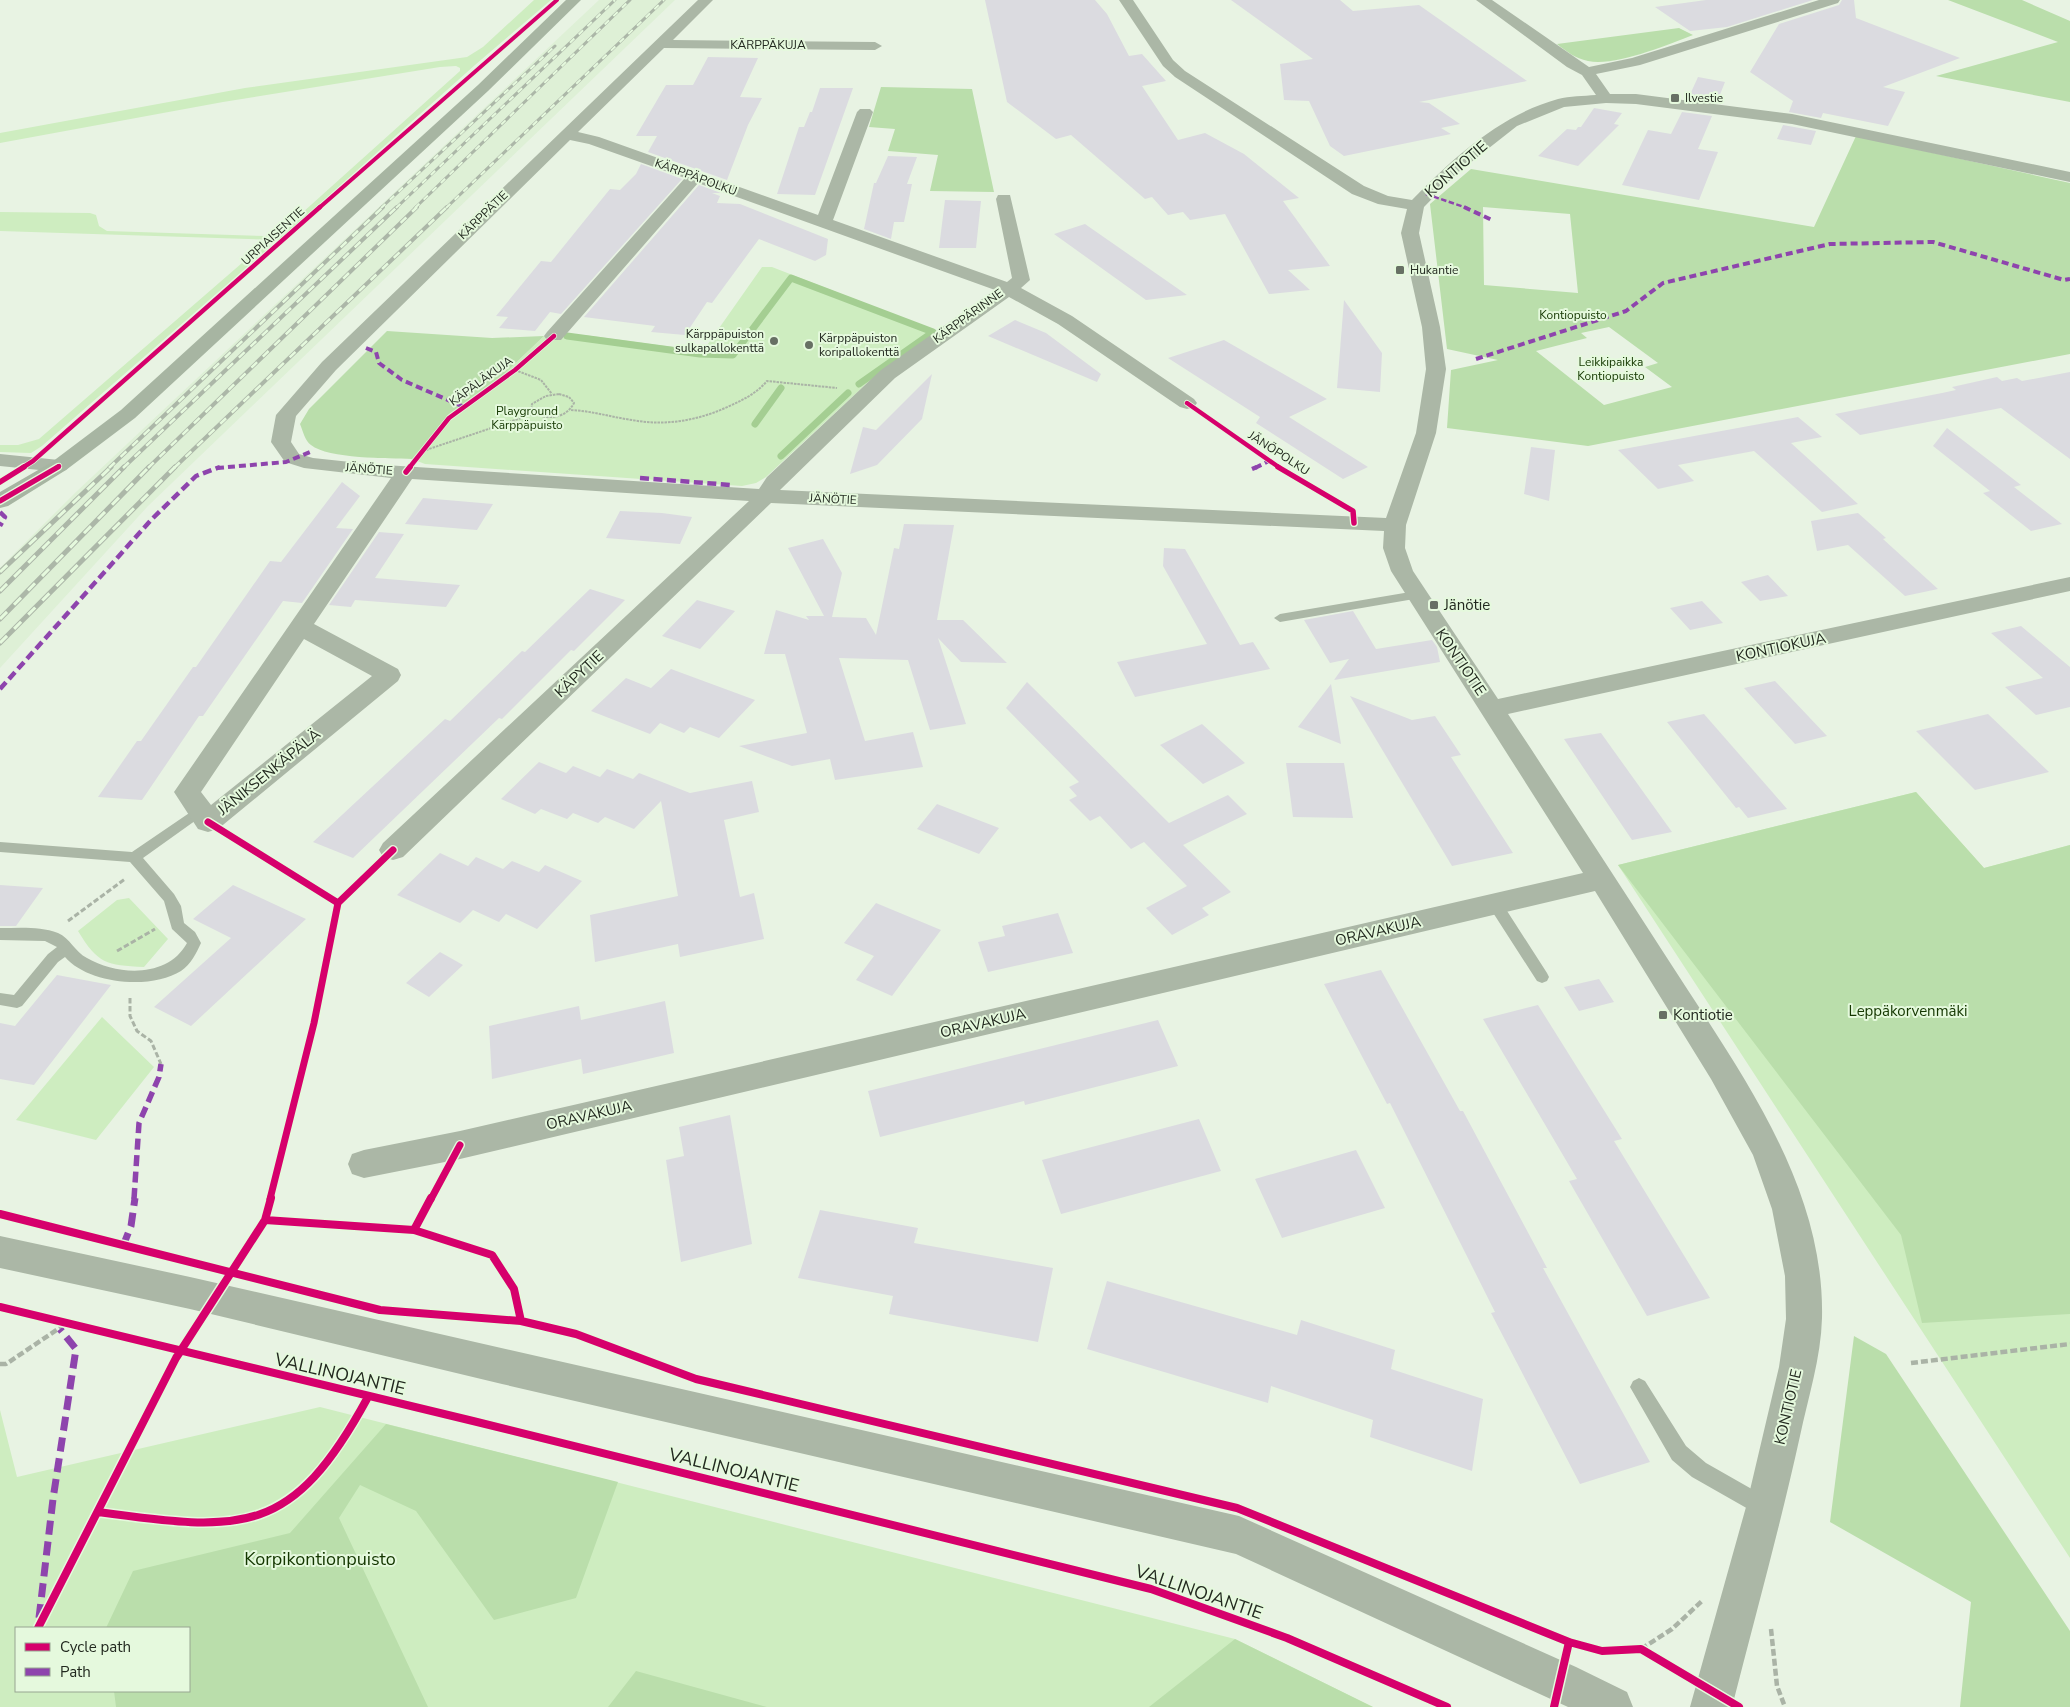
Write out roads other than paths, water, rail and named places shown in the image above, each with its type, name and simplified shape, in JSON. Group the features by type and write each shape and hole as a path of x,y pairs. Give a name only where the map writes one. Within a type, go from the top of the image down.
{"main road":[{"path":"0,501 59,466 128,414 483,88 574,0"}],"street":[{"name":"KÄRPPÄTIE","path":"281,442 286,415 329,366 706,0"},
{"path":"1126,0 1168,63 1180,74 1358,190 1384,200 1416,206"},
{"path":"1482,0 1572,64 1587,72 1606,98 1692,105 1792,119 2070,177"},
{"path":"1790,0 1804,7"},
{"path":"1587,72 1644,60 1804,7 1833,0"},
{"name":"KÄRPPÄKUJA","path":"662,44 874,46"},
{"name":"KONTIOTIE","path":"1606,98 1561,103 1512,123 1450,171 1416,206 1410,233 1431,328 1436,369 1433,399 1426,433 1395,525 1394,548 1402,571 1416,595 1602,879 1722,1070 1768,1151 1789,1209 1802,1276 1804,1319 1797,1367 1764,1507 1711,1707"},
{"path":"823,224 865,112"},
{"name":"KÄRPPÄPOLKU","path":"567,135 593,140 696,176 823,224"},
{"path":"554,336 696,176"},
{"path":"1004,199 1021,280 1007,288"},
{"name":"KÄRPPÄRINNE","path":"823,224 1007,288"},
{"path":"1007,288 1065,320 1186,403"},
{"name":"KÄRPPÄRINNE","path":"765,496 775,482 888,374 1007,288"},
{"name":"JÄNÖTIE","path":"281,442 292,458 311,464 406,472 765,496 1395,525"},
{"path":"0,460 59,466"},
{"name":"JÄNIKSENKÄPÄLÄ","path":"300,627 389,675 208,822 187,792 406,472"},
{"name":"KÄPYTIE","path":"393,850 757,506 765,496"},
{"name":"KONTIOKUJA","path":"1492,709 2070,584"},
{"name":"ORAVAKUJA","path":"364,1164 460,1145 1602,879"},
{"path":"0,1252 239,1304 502,1367 1239,1535 1562,1682 1612,1707"}],"lane":[{"path":"1280,618 1416,595"},
{"path":"138,862 201,810"},
{"path":"0,847 138,862 173,901 179,914 177,925 190,936 194,943 191,952 170,970 148,977 100,971 81,962 57,938 37,934 0,934"},
{"path":"1495,904 1542,977"},
{"path":"0,999 17,1002 53,958 66,948"},
{"path":"1639,1387 1679,1453 1699,1470 1764,1507"}],"waterway":[{"path":"567,336 700,354 733,355 791,278 933,332 859,384"},
{"path":"755,424 781,388"},
{"path":"781,456 848,393"}],"railway":[{"path":"396,208 615,0"},
{"path":"415,208 630,0"},
{"path":"446,208 664,0"},
{"path":"381,208 555,46"},
{"path":"109,468 383,207"},
{"path":"123,468 397,207"},
{"path":"148,468 417,207"},
{"path":"174,468 447,207"},
{"path":"0,572 111,467"},
{"path":"0,591 123,468"},
{"path":"0,619 148,468"},
{"path":"0,643 174,468"}],"place":[{"name":"Ilvestie","path":"1675,98"},
{"name":"Hukantie","path":"1400,270"},
{"name":"Kärppäpuiston sulkapallokenttä","path":"774,341"},
{"name":"Kärppäpuiston koripallokenttä","path":"809,345"},
{"name":"Jänötie","path":"1434,605"},
{"name":"Kontiotie","path":"1663,1015"}],"park label":[{"name":"Kontiopuisto","path":"1573,315"},
{"name":"Leikkipaikka Kontiopuisto","path":"1611,369"},
{"name":"Playground Kärppäpuisto","path":"527,418"},
{"name":"Leppäkorvenmäki","path":"1908,1011"},
{"name":"Korpikontionpuisto","path":"320,1559"}]}
